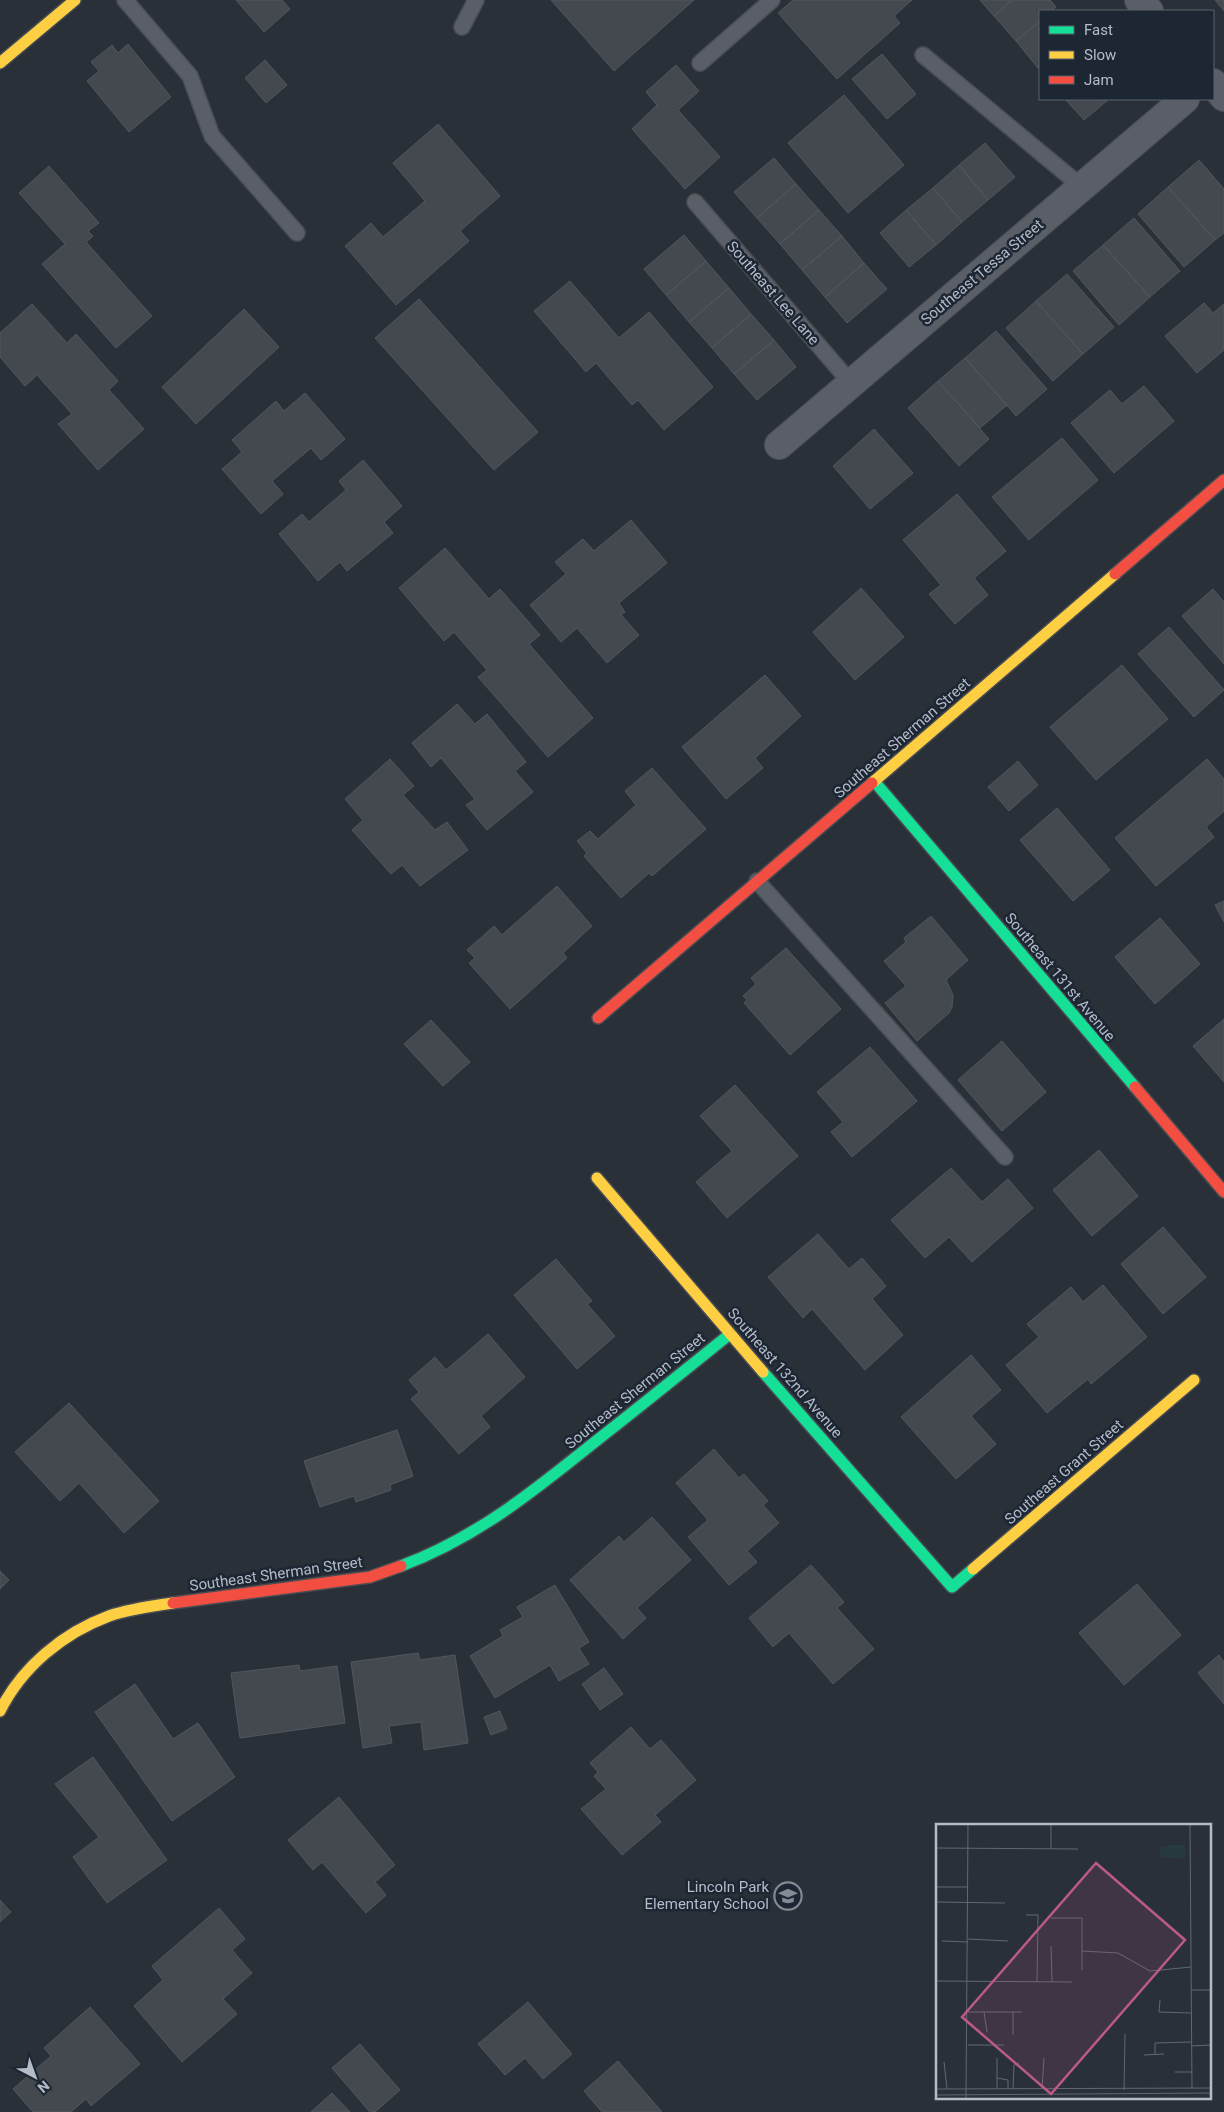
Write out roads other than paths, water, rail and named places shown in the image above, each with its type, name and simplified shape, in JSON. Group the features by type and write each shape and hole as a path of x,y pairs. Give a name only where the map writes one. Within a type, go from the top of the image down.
{"street":[{"path":"0,62 75,0"},
{"path":"1139,0 1148,10"},
{"path":"1214,85 1224,96"},
{"name":"Southeast Tessa Street","path":"779,445 1184,100"},
{"name":"Southeast Sherman Street","path":"598,1018 1224,480"},
{"name":"Southeast 131st Avenue","path":"874,781 1224,1192"},
{"name":"Southeast 132nd Avenue","path":"597,1178 730,1334 952,1587"},
{"name":"Southeast Sherman Street","path":"0,1711 6,1699 34,1663 69,1635 110,1616 153,1606 370,1577 435,1553 486,1524 534,1491 730,1334"},
{"name":"Southeast Grant Street","path":"952,1587 1194,1380"}],"lane":[{"path":"125,0 190,76 212,136 297,233"},
{"path":"462,27 476,0"},
{"path":"700,63 772,0"},
{"path":"922,55 1082,187"},
{"name":"Southeast Lee Lane","path":"695,202 851,383"},
{"path":"757,881 1005,1157"}],"place":[{"name":"Lincoln Park Elementary School","path":"788,1896"}]}
